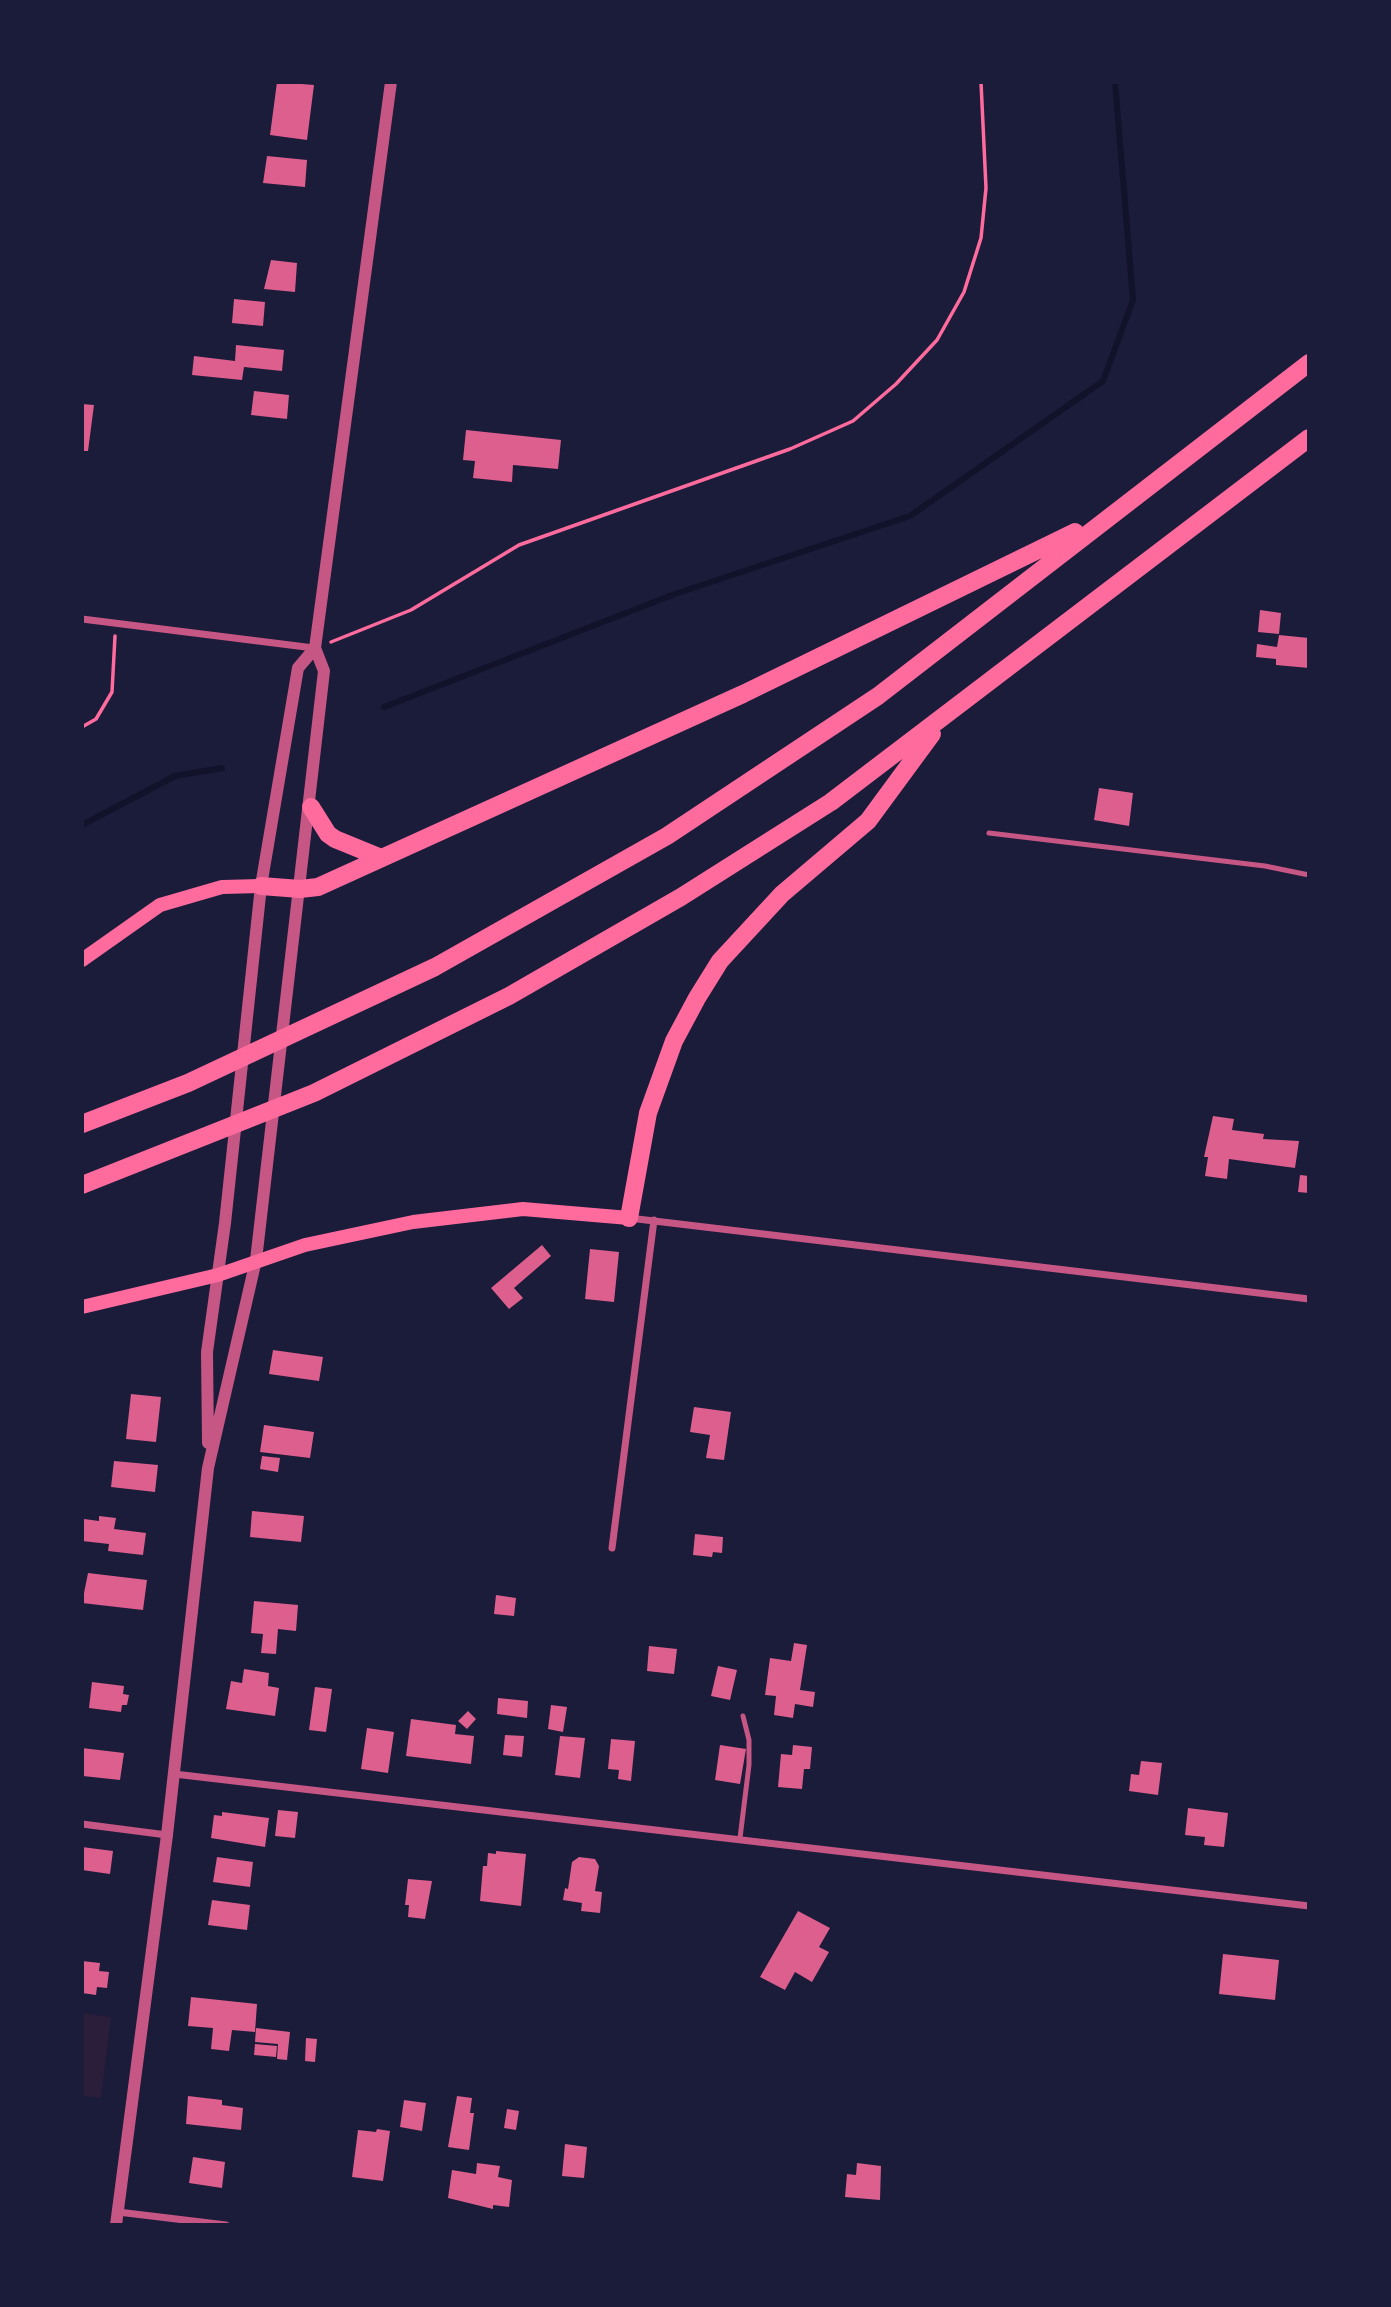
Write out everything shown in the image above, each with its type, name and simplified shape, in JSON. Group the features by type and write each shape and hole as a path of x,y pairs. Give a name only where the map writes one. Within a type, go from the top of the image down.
{"highway":[{"path":"82,1124 188,1083 398,985 575,890 667,836 878,696 1309,363"},
{"path":"82,1185 314,1093 509,996 743,859 831,802 1309,438"},
{"path":"261,886 300,889 318,887 743,694 1110,515"},
{"path":"629,1218 642,1138 652,1100 674,1041 720,961 782,894 868,821 945,716"},
{"path":"311,807 328,834 379,857"}],"main road":[{"path":"82,960 160,905 222,887 261,886"},
{"path":"82,1307 218,1275 305,1245 413,1222 494,1210 523,1209 629,1218"}],"street":[{"path":"226,2225 117,2218 167,1835 208,1468 256,1260 290,954 311,807 324,671 315,648 391,82"},
{"path":"82,619 315,648"},
{"path":"208,1468 207,1353 225,1223 261,886 298,668 315,648"},
{"path":"629,1218 732,1233 1309,1299"},
{"path":"612,1548 653,1220"},
{"path":"174,1774 1309,1906"},
{"path":"82,1824 167,1835"}],"lane":[{"path":"989,833 1265,866 1309,875"},
{"path":"740,1838 749,1765 749,1740 743,1716"}],"path":[{"path":"315,648 411,610 519,545 790,449 853,421 896,384 937,340 964,292 981,238 986,188 981,82"},
{"path":"82,727 96,719 111,692 116,624"}],"shaded area":[{"path":"82,2013 111,2017 101,2098 82,2096"}],"building":[{"path":"277,82 314,85 307,140 270,135"},
{"path":"267,156 307,160 305,187 263,183"},
{"path":"271,260 297,263 295,292 264,289"},
{"path":"234,299 265,302 263,326 232,323"},
{"path":"236,345 284,350 282,371 244,367 242,380 192,375 194,356 235,361"},
{"path":"254,391 289,395 287,419 251,415"},
{"path":"82,404 94,405 88,451 82,451"},
{"path":"466,430 561,440 558,469 513,465 512,482 473,478 475,461 463,460"},
{"path":"1260,610 1281,613 1279,634 1258,632"},
{"path":"1279,635 1309,638 1309,668 1276,665 1276,659 1256,657 1257,644 1277,647"},
{"path":"1099,788 1133,793 1129,826 1094,820"},
{"path":"1213,1116 1234,1119 1232,1130 1264,1134 1263,1139 1299,1141 1295,1168 1229,1159 1227,1179 1205,1176 1208,1157 1204,1157"},
{"path":"1300,1175 1309,1176 1309,1193 1298,1192"},
{"path":"542,1245 551,1256 514,1288 523,1298 509,1309 491,1288"},
{"path":"590,1249 619,1252 614,1302 585,1299"},
{"path":"273,1350 323,1357 319,1381 269,1374"},
{"path":"131,1394 161,1397 156,1442 126,1439"},
{"path":"694,1407 731,1412 724,1460 706,1458 710,1435 690,1432"},
{"path":"264,1425 314,1432 310,1458 260,1452"},
{"path":"262,1456 280,1458 278,1472 260,1469"},
{"path":"114,1461 158,1465 155,1492 111,1487"},
{"path":"252,1511 304,1516 301,1542 250,1537"},
{"path":"99,1516 116,1518 114,1529 146,1533 143,1555 108,1551 109,1544 82,1541 84,1519 99,1521"},
{"path":"695,1534 723,1537 722,1553 713,1552 712,1557 693,1555"},
{"path":"88,1573 147,1580 143,1610 82,1603"},
{"path":"496,1595 516,1598 514,1616 494,1614"},
{"path":"254,1601 298,1605 296,1631 278,1629 276,1654 261,1653 263,1634 251,1633"},
{"path":"794,1643 807,1645 800,1690 815,1692 813,1707 795,1704 793,1718 774,1715 776,1696 765,1695 770,1658 791,1661"},
{"path":"649,1646 677,1649 674,1674 647,1671"},
{"path":"718,1666 737,1670 730,1700 711,1696"},
{"path":"244,1669 269,1673 268,1686 279,1688 275,1716 226,1709 231,1681 242,1683"},
{"path":"92,1682 124,1686 123,1694 129,1695 127,1705 122,1705 121,1712 89,1708"},
{"path":"315,1687 332,1689 326,1732 309,1730"},
{"path":"498,1698 528,1701 527,1718 497,1714"},
{"path":"551,1705 567,1707 563,1732 548,1729"},
{"path":"468,1711 476,1719 467,1729 458,1721"},
{"path":"411,1719 456,1725 455,1734 474,1736 471,1764 406,1756"},
{"path":"367,1728 394,1732 388,1773 361,1769"},
{"path":"505,1735 524,1736 522,1757 503,1755"},
{"path":"560,1736 585,1738 580,1778 555,1775"},
{"path":"611,1739 635,1741 631,1781 618,1779 619,1770 608,1769"},
{"path":"720,1745 746,1749 740,1784 715,1780"},
{"path":"793,1745 812,1747 810,1769 804,1769 802,1789 778,1787 781,1754 792,1755"},
{"path":"82,1748 124,1753 120,1780 83,1776"},
{"path":"1141,1761 1162,1763 1158,1795 1129,1791 1131,1774 1139,1775"},
{"path":"1188,1808 1228,1813 1224,1847 1204,1845 1205,1837 1185,1835"},
{"path":"278,1810 298,1812 295,1838 275,1836"},
{"path":"222,1812 269,1818 265,1847 211,1838 214,1815 222,1816"},
{"path":"82,1847 113,1851 110,1874 82,1870"},
{"path":"496,1851 526,1854 521,1906 480,1901 483,1866 487,1866 488,1853 496,1854"},
{"path":"217,1857 253,1862 250,1887 213,1882"},
{"path":"579,1857 595,1859 599,1866 595,1891 602,1892 600,1913 581,1911 582,1903 563,1900 565,1888 568,1889 572,1862"},
{"path":"408,1879 432,1881 425,1919 408,1917 409,1905 405,1905"},
{"path":"212,1900 250,1905 247,1930 208,1925"},
{"path":"798,1911 830,1928 819,1947 829,1952 812,1982 795,1972 785,1990 760,1977"},
{"path":"1223,1954 1279,1960 1275,2000 1219,1994"},
{"path":"82,1961 100,1963 99,1971 109,1972 107,1988 97,1987 96,1995 82,1993"},
{"path":"191,1997 257,2004 255,2032 232,2030 229,2051 211,2049 213,2028 188,2026"},
{"path":"256,2028 290,2032 287,2060 277,2059 278,2044 255,2042"},
{"path":"306,2038 317,2039 315,2062 305,2061"},
{"path":"255,2044 277,2046 276,2057 254,2055"},
{"path":"188,2096 222,2100 222,2105 243,2108 241,2130 186,2124"},
{"path":"457,2096 472,2098 470,2113 474,2113 469,2150 448,2147"},
{"path":"404,2100 426,2103 422,2131 400,2127"},
{"path":"507,2109 519,2111 516,2130 504,2128"},
{"path":"377,2129 390,2131 383,2181 352,2177 358,2130 376,2132"},
{"path":"565,2144 587,2147 584,2178 562,2176"},
{"path":"193,2157 225,2162 222,2188 189,2183"},
{"path":"477,2163 500,2166 498,2177 512,2180 509,2207 493,2205 493,2209 448,2198 452,2170 476,2174"},
{"path":"857,2163 881,2166 880,2200 845,2197 847,2174 856,2175"}],"waterway":[{"path":"384,707 675,594 910,516 1103,381 1133,300 1115,82"},
{"path":"82,825 175,776 222,768"}]}
